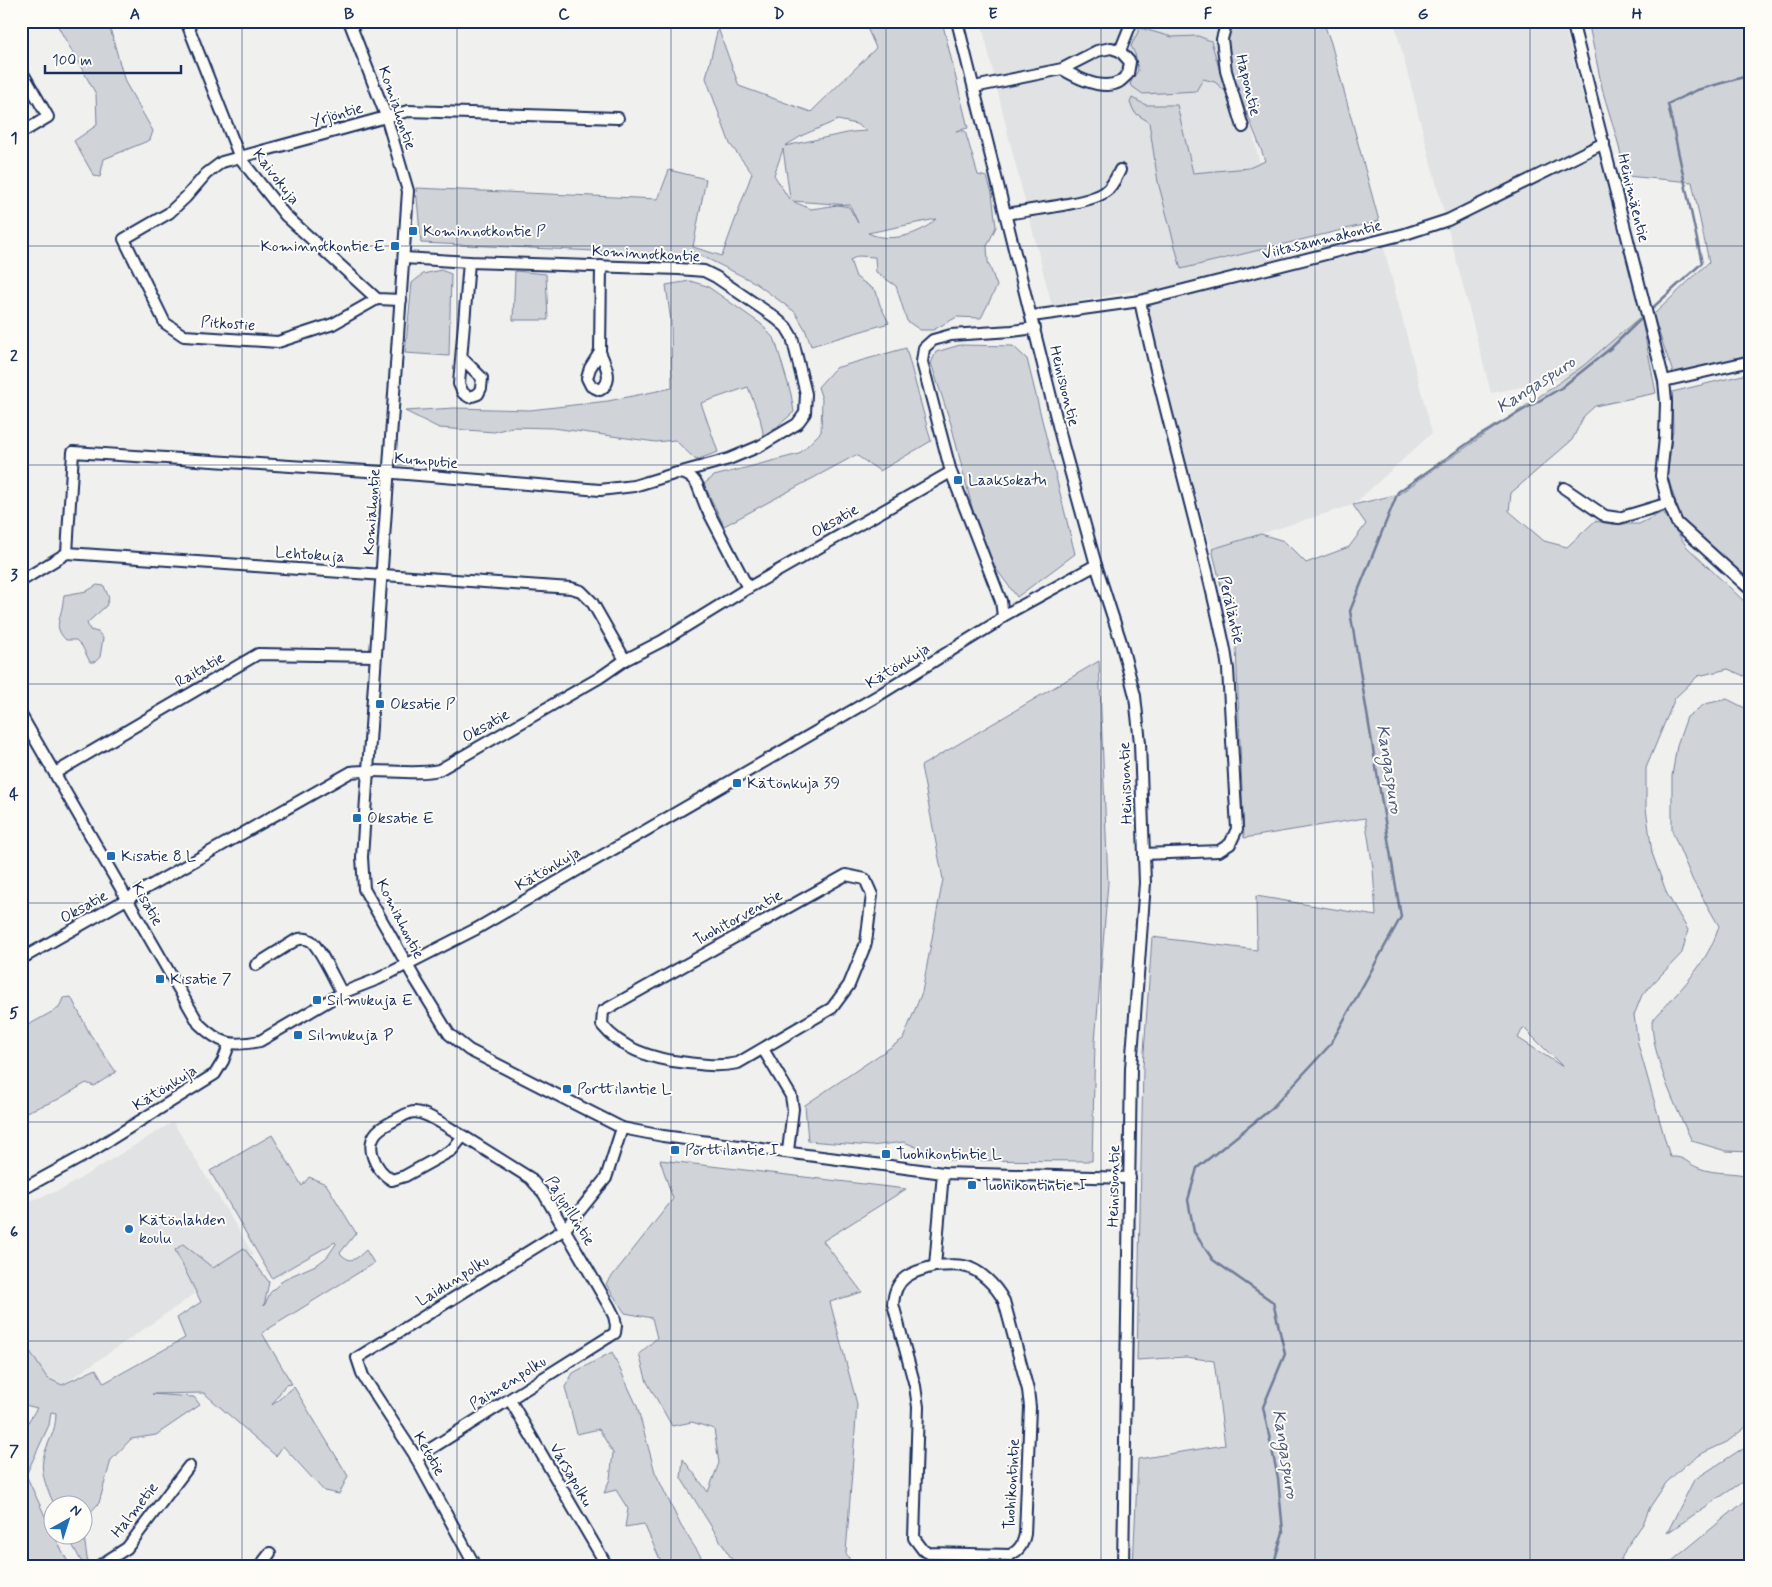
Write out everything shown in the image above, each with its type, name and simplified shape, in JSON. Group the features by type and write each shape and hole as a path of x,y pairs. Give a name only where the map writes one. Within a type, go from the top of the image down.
{"street":[{"name":"Kaivokuja","path":"186,21 240,158 285,215 376,299"},
{"name":"Komiahontie","path":"349,21 386,116 408,191 390,473 375,656 362,856 364,889 449,1034 470,1050 622,1128 663,1136 788,1151 943,1173 1130,1178"},
{"name":"Heinisuontie","path":"957,21 1063,445 1096,566 1135,696 1140,743 1145,883 1131,1068 1123,1566"},
{"path":"1120,51 1132,21"},
{"name":"Hapontie","path":"1227,21 1222,39 1226,71 1243,127"},
{"name":"Heinimäentie","path":"1572,21 1664,381 1666,402 1665,438 1661,476 1669,503 1677,523 1751,590"},
{"path":"974,88 1062,69 1097,51 1111,48 1120,51 1130,62 1128,74 1118,82 1102,85 1076,77 1062,69"},
{"path":"21,70 48,117 21,133"},
{"name":"Yrjöntie","path":"124,239 169,213 186,198 206,174 222,162 386,116 408,111 618,118"},
{"name":"Viitasammakontie","path":"1032,316 1140,301 1396,237 1448,220 1604,143"},
{"path":"1006,214 1089,199 1105,192 1114,182 1120,170"},
{"name":"Pitkostie","path":"124,239 165,323 184,336 278,342 333,324 376,299"},
{"name":"Kominnotkontie","path":"404,258 704,271 716,277 773,316 786,327 792,337 806,394 805,412 797,424 760,446 730,459 677,473"},
{"path":"462,358 470,262"},
{"path":"600,352 601,266"},
{"path":"376,299 401,300"},
{"name":"Peräläntie","path":"1140,301 1152,359 1187,489 1225,650 1228,669 1237,830 1230,844 1219,851 1144,854"},
{"path":"1003,616 1000,601 951,472 922,362 924,348 933,340 951,336 1035,328"},
{"path":"1664,381 1751,361"},
{"name":"Kumputie","path":"67,553 72,452 390,473 600,490 634,486 677,473"},
{"name":"Oksatie","path":"21,959 351,772 369,770 426,773 439,770 599,678 624,660 662,641 748,588 951,472"},
{"path":"677,473 685,474 697,484 706,507 748,588"},
{"path":"1564,488 1605,516 1619,518 1669,503"},
{"path":"21,580 67,553"},
{"name":"Lehtokuja","path":"67,553 556,586 581,591 592,602 624,660"},
{"name":"Kätönkuja","path":"21,1190 87,1154 215,1074 223,1061 229,1045 260,1041 342,993 407,965 484,924 879,695 997,622 1003,616 1096,566"},
{"name":"Raitatie","path":"55,773 258,654 375,656"},
{"name":"Kisatie","path":"21,715 199,1024 215,1038 229,1045"},
{"name":"Tuohitorventie","path":"846,876 864,879 872,895 866,943 849,985 832,1008 763,1049 738,1063 725,1066 705,1066 658,1059 636,1051 611,1036 602,1025 602,1010 846,876"},
{"path":"256,965 302,938 310,941 316,948 342,993"},
{"path":"763,1049 791,1096 794,1109 788,1151"},
{"name":"Pajupillintie","path":"462,1136 452,1150 405,1176 392,1180 378,1167 372,1153 371,1140 380,1129 410,1112 424,1114 462,1136 530,1178 544,1194 609,1306 614,1316 615,1332"},
{"name":"Laidunpolku","path":"357,1358 565,1229 606,1178 622,1128"},
{"path":"935,1266 943,1173"},
{"name":"Tuohikontintie","path":"935,1266 963,1266 981,1275 999,1292 1004,1301 1028,1390 1030,1414 1026,1534 1024,1543 1018,1551 1010,1555 929,1553 923,1550 914,1538 918,1407 893,1304 898,1284 910,1274 935,1266"},
{"name":"Paimenpolku","path":"416,1458 615,1332"},
{"name":"Ketotie","path":"357,1358 363,1376 416,1458 475,1566"},
{"name":"Varsapolku","path":"510,1400 607,1566"},
{"name":"Halmetie","path":"99,1566 127,1548 189,1466"},
{"path":"260,1566 270,1553"}],"shaded area":[{"path":"46,21 108,21 125,82 153,131 150,140 104,159 100,177 94,176 74,141 97,125 96,94 56,23 47,23"},
{"path":"864,21 942,21 968,128 956,131 965,131 978,175 987,177 992,193 996,227 987,246 988,262 997,286 981,318 957,317 933,330 920,330 907,321 896,286 876,272 875,257 858,256 850,260 856,277 876,291 880,305 889,323 811,346 805,329 795,312 754,282 696,253 683,255 421,243 416,188 658,199 669,170 706,179 693,247 722,256 752,173 730,144 706,78 718,28 739,86 811,112 876,48","holes":["838,120 856,124 867,131 852,132 785,146 803,135","783,149 789,199 774,175","792,201 850,205 858,223 849,207 838,205 811,209","936,219 921,230 904,236 885,237 868,233"]},
{"path":"981,21 1226,21 1283,261 1381,237 1432,433 1353,505 1212,549 1134,291 1052,306"},
{"path":"1234,21 1323,21 1331,43 1379,221 1181,269 1158,182 1149,122 1135,113 1130,103 1132,98 1146,105 1177,105 1193,173 1249,168 1265,161 1240,96 1229,61 1226,46 1227,35"},
{"path":"1394,21 1563,21 1641,316 1581,375 1491,393"},
{"path":"1588,21 1751,21 1751,356 1673,373 1653,315 1709,262 1692,182 1626,176 1603,92"},
{"path":"1140,28 1172,37 1198,36 1211,41 1226,92 1215,82 1203,79 1196,91 1143,94 1130,85 1138,71 1135,54 1131,46"},
{"path":"441,270 451,274 449,356 405,353 412,283 423,274"},
{"path":"515,271 546,274 548,320 513,320"},
{"path":"690,281 707,286 761,324 775,340 791,394 794,412 764,438 760,418 748,387 701,403 718,452 696,460 675,440 656,442 553,428 512,427 494,432 439,428 405,411 454,408 530,410 608,401 672,388 671,322 666,285"},
{"path":"1641,316 1656,393 1595,406 1584,416 1572,440 1511,493 1509,511 1544,541 1567,547 1595,521 1611,524 1639,524 1663,512 1687,547 1747,604 1751,605 1751,679 1728,669 1698,676 1675,698 1646,768 1646,808 1652,853 1667,894 1688,930 1682,953 1642,995 1634,1015 1638,1044 1670,1157 1682,1159 1705,1170 1751,1177 1751,1423 1727,1442 1703,1453 1686,1464 1666,1483 1650,1507 1643,1524 1626,1548 1618,1566 1133,1566 1138,1459 1225,1445 1214,1361 1186,1357 1137,1360 1143,1067 1152,937 1257,950 1256,896 1376,916 1373,868 1365,818 1244,838 1236,647 1212,549 1261,534 1284,541 1306,563 1349,547 1366,524 1353,505 1399,494 1583,366","holes":["1524,1028 1563,1067 1518,1038"]},
{"path":"960,345 1013,346 1027,359 1075,554 1017,597 994,566 973,511 951,424 931,363 936,352"},
{"path":"906,348 931,441 880,471 856,455 724,526 704,484 714,476 799,454 821,432 822,399 818,387 835,368"},
{"path":"1751,373 1751,581 1681,518 1667,475 1673,430 1672,392"},
{"path":"97,585 104,586 109,598 106,606 87,623 90,630 98,632 103,638 100,657 95,662 90,662 82,646 76,640 66,640 62,636 58,625 64,595 87,591"},
{"path":"1099,661 1108,883 1095,1042 1092,1161 948,1160 904,1142 871,1146 808,1141 805,1105 903,1039 922,992 943,879 921,766"},
{"path":"1727,699 1751,711 1751,1152 1726,1151 1692,1141 1672,1098 1660,1066 1652,1021 1700,965 1708,953 1719,926 1693,881 1672,831 1672,776 1677,745 1687,717 1705,704"},
{"path":"71,997 90,1034 116,1072 94,1086 86,1083 57,1100 21,1114 21,1029 59,1008 63,998"},
{"name":"Kätönlahden koulu","path":"173,1122 253,1254 62,1385 47,1378 21,1341 21,1204 63,1189"},
{"path":"272,1135 302,1186 309,1177 326,1184 356,1233 340,1253 350,1260 366,1250 374,1263 262,1333 292,1384 285,1385 272,1405 294,1387 348,1476 339,1494 324,1491 283,1446 276,1456 204,1393 152,1394 194,1397 200,1405 156,1435 131,1439 111,1460 99,1503 92,1510 92,1494 49,1494 42,1465 56,1420 56,1413 51,1412 49,1425 26,1475 42,1509 42,1544 59,1544 70,1566 21,1566 21,1433 37,1408 21,1404 21,1337 47,1378 62,1385 96,1369 104,1383 185,1338 177,1318 201,1302 175,1250 183,1244 213,1268 244,1248 269,1282 264,1306 270,1293 284,1279 318,1264 327,1257 336,1244 335,1242 272,1278 210,1171"},
{"path":"660,1160 906,1189 823,1241 862,1292 830,1302 857,1404 846,1553 853,1566 736,1566 681,1478 683,1459 708,1492 719,1463 714,1429 692,1422 672,1426 647,1382 639,1354 657,1338 652,1318 625,1313 606,1284 673,1199"},
{"path":"612,1352 637,1406 655,1472 681,1526 707,1566 663,1566 644,1524 625,1527 628,1509 616,1490 604,1493 610,1479 613,1453 599,1429 577,1434 565,1387 573,1373"},
{"path":"1751,1443 1751,1476 1667,1533 1694,1480"},
{"path":"1751,1496 1751,1566 1666,1566"},
{"path":"72,1544 85,1544 88,1565 81,1561"}],"waterway":[{"name":"Kangaspuro","path":"1649,311 1702,263 1668,104 1697,90 1751,75"},
{"name":"Kangaspuro","path":"1273,1566 1283,1532 1278,1478 1263,1407 1285,1354 1273,1302 1213,1260 1194,1232 1188,1200 1197,1168 1271,1109 1330,1045 1401,917 1350,611 1398,492 1477,437 1561,388 1611,348 1644,316"}],"place":[{"name":"Kominnotkontie P","path":"413,231"},
{"name":"Kominnotkontie E","path":"395,246"},
{"name":"Laaksokatu","path":"958,480"},
{"name":"Oksatie P","path":"380,704"},
{"name":"Kätönkuja 39","path":"737,783"},
{"name":"Oksatie E","path":"357,818"},
{"name":"Kisatie 8 L","path":"111,856"},
{"name":"Kisatie 7","path":"160,979"},
{"name":"Silmukuja E","path":"317,1000"},
{"name":"Silmukuja P","path":"298,1035"},
{"name":"Porttilantie L","path":"567,1089"},
{"name":"Porttilantie I","path":"675,1150"},
{"name":"Tuohikontintie L","path":"886,1154"},
{"name":"Tuohikontintie I","path":"972,1185"},
{"name":"Kätönlahden koulu","path":"129,1229"}]}
